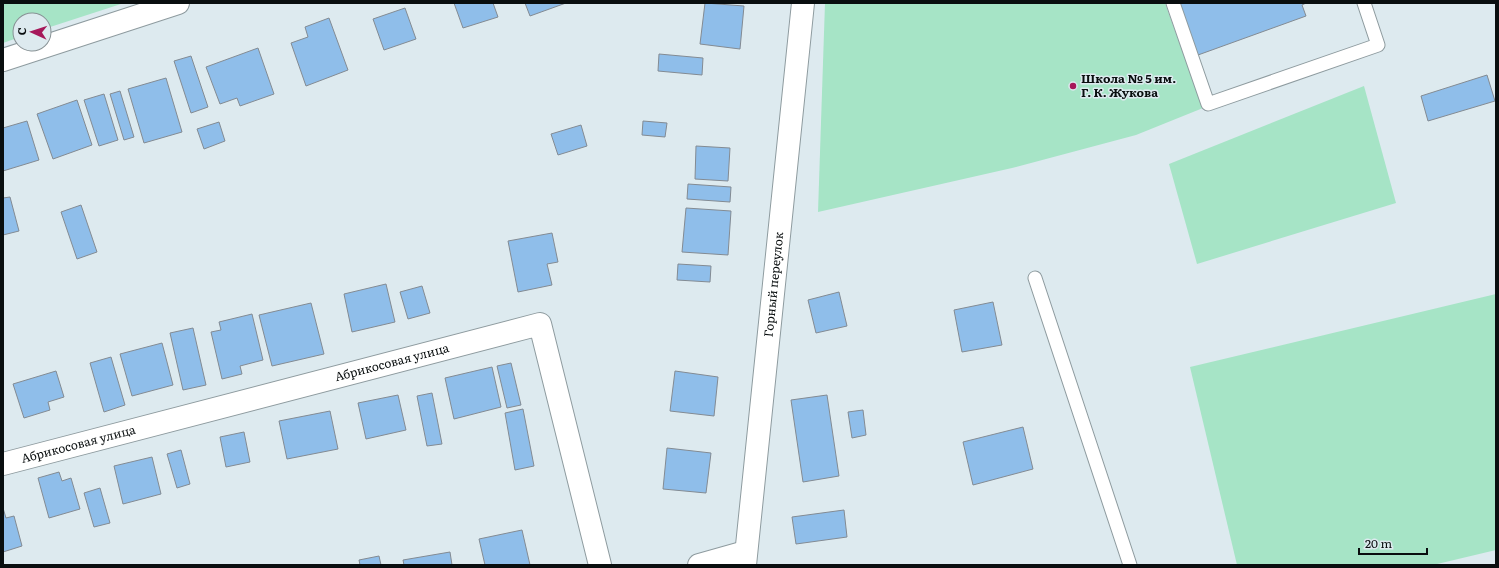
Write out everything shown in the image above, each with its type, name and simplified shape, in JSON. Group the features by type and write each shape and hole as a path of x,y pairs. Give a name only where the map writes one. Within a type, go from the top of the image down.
{"street":[{"path":"3,60 178,3"},
{"name":"Горный переулок","path":"745,559 803,3"},
{"name":"Абрикосовая улица","path":"3,464 540,324 600,565"},
{"path":"699,565 745,559"}],"lane":[{"path":"1173,3 1208,104 1378,45 1364,3"},
{"path":"1035,278 1130,565"}],"green space":[{"path":"3,3 124,3 52,26 52,12 12,12 12,40 3,43"},
{"name":"Школа № 5 им. Г. К. Жукова","path":"825,3 1165,3 1203,108 1136,135 1012,168 818,212"},
{"path":"1364,86 1396,203 1197,264 1169,164"},
{"path":"1496,294 1496,550 1433,565 1237,565 1190,367"}],"building":[{"path":"454,3 493,3 498,17 463,28"},
{"path":"525,3 566,3 530,16"},
{"path":"705,3 744,6 740,49 700,44"},
{"path":"1179,3 1306,3 1302,5 1306,16 1198,55"},
{"path":"405,8 416,39 384,50 373,19"},
{"path":"329,18 348,70 306,86 291,43 308,37 305,27"},
{"path":"258,48 274,94 240,106 237,98 220,104 206,67"},
{"path":"659,54 703,58 702,75 658,71"},
{"path":"191,56 208,107 191,113 174,61"},
{"path":"1487,75 1495,101 1428,121 1421,96"},
{"path":"166,78 182,132 144,143 128,89"},
{"path":"120,91 134,137 124,140 110,94"},
{"path":"104,94 118,140 99,146 84,100"},
{"path":"77,100 92,145 53,159 37,114"},
{"path":"27,121 39,160 3,171 3,128"},
{"path":"643,121 667,123 665,137 642,135"},
{"path":"219,122 225,141 204,149 197,129"},
{"path":"581,125 587,146 558,155 551,134"},
{"path":"696,146 730,148 728,181 695,179"},
{"path":"688,184 731,187 730,202 687,199"},
{"path":"10,197 19,231 3,235 3,198"},
{"path":"81,205 97,252 77,259 61,212"},
{"path":"686,208 731,211 728,255 682,252"},
{"path":"552,233 558,262 547,264 552,285 518,292 508,241"},
{"path":"678,264 711,266 710,282 677,280"},
{"path":"386,284 395,322 352,332 344,294"},
{"path":"422,286 430,313 408,319 400,292"},
{"path":"839,292 847,326 816,333 808,300"},
{"path":"993,302 1002,345 962,352 954,310"},
{"path":"311,303 324,354 272,366 259,315"},
{"path":"252,314 263,360 240,366 242,374 222,379 211,332 221,330 219,322"},
{"path":"193,328 206,385 183,390 170,333"},
{"path":"162,343 173,385 132,396 120,354"},
{"path":"111,357 125,405 104,412 90,363"},
{"path":"511,363 521,405 507,408 497,366"},
{"path":"492,367 501,407 454,419 445,378"},
{"path":"56,371 64,397 48,402 50,410 24,418 13,384"},
{"path":"675,371 718,377 714,416 670,411"},
{"path":"432,393 442,444 427,446 417,396"},
{"path":"398,395 406,430 366,439 358,403"},
{"path":"827,395 839,476 803,482 791,400"},
{"path":"523,409 534,466 515,470 505,413"},
{"path":"863,410 866,435 852,438 848,412"},
{"path":"330,411 338,449 287,459 279,421"},
{"path":"1023,427 1033,469 973,485 963,442"},
{"path":"244,432 250,462 226,467 220,437"},
{"path":"667,448 711,453 706,493 663,489"},
{"path":"181,450 190,484 177,488 167,454"},
{"path":"152,457 161,494 123,504 114,466"},
{"path":"59,472 62,481 71,478 80,509 49,518 38,478"},
{"path":"100,488 110,523 94,527 84,493"},
{"path":"3,508 6,518 14,516 22,546 3,552"},
{"path":"844,510 847,537 796,544 792,517"},
{"path":"522,530 530,565 485,565 479,539"},
{"path":"450,552 452,565 404,565 403,560"},
{"path":"379,556 381,565 360,565 359,560"}],"place":[{"name":"Школа № 5 им. Г. К. Жукова","path":"1073,86"}]}
